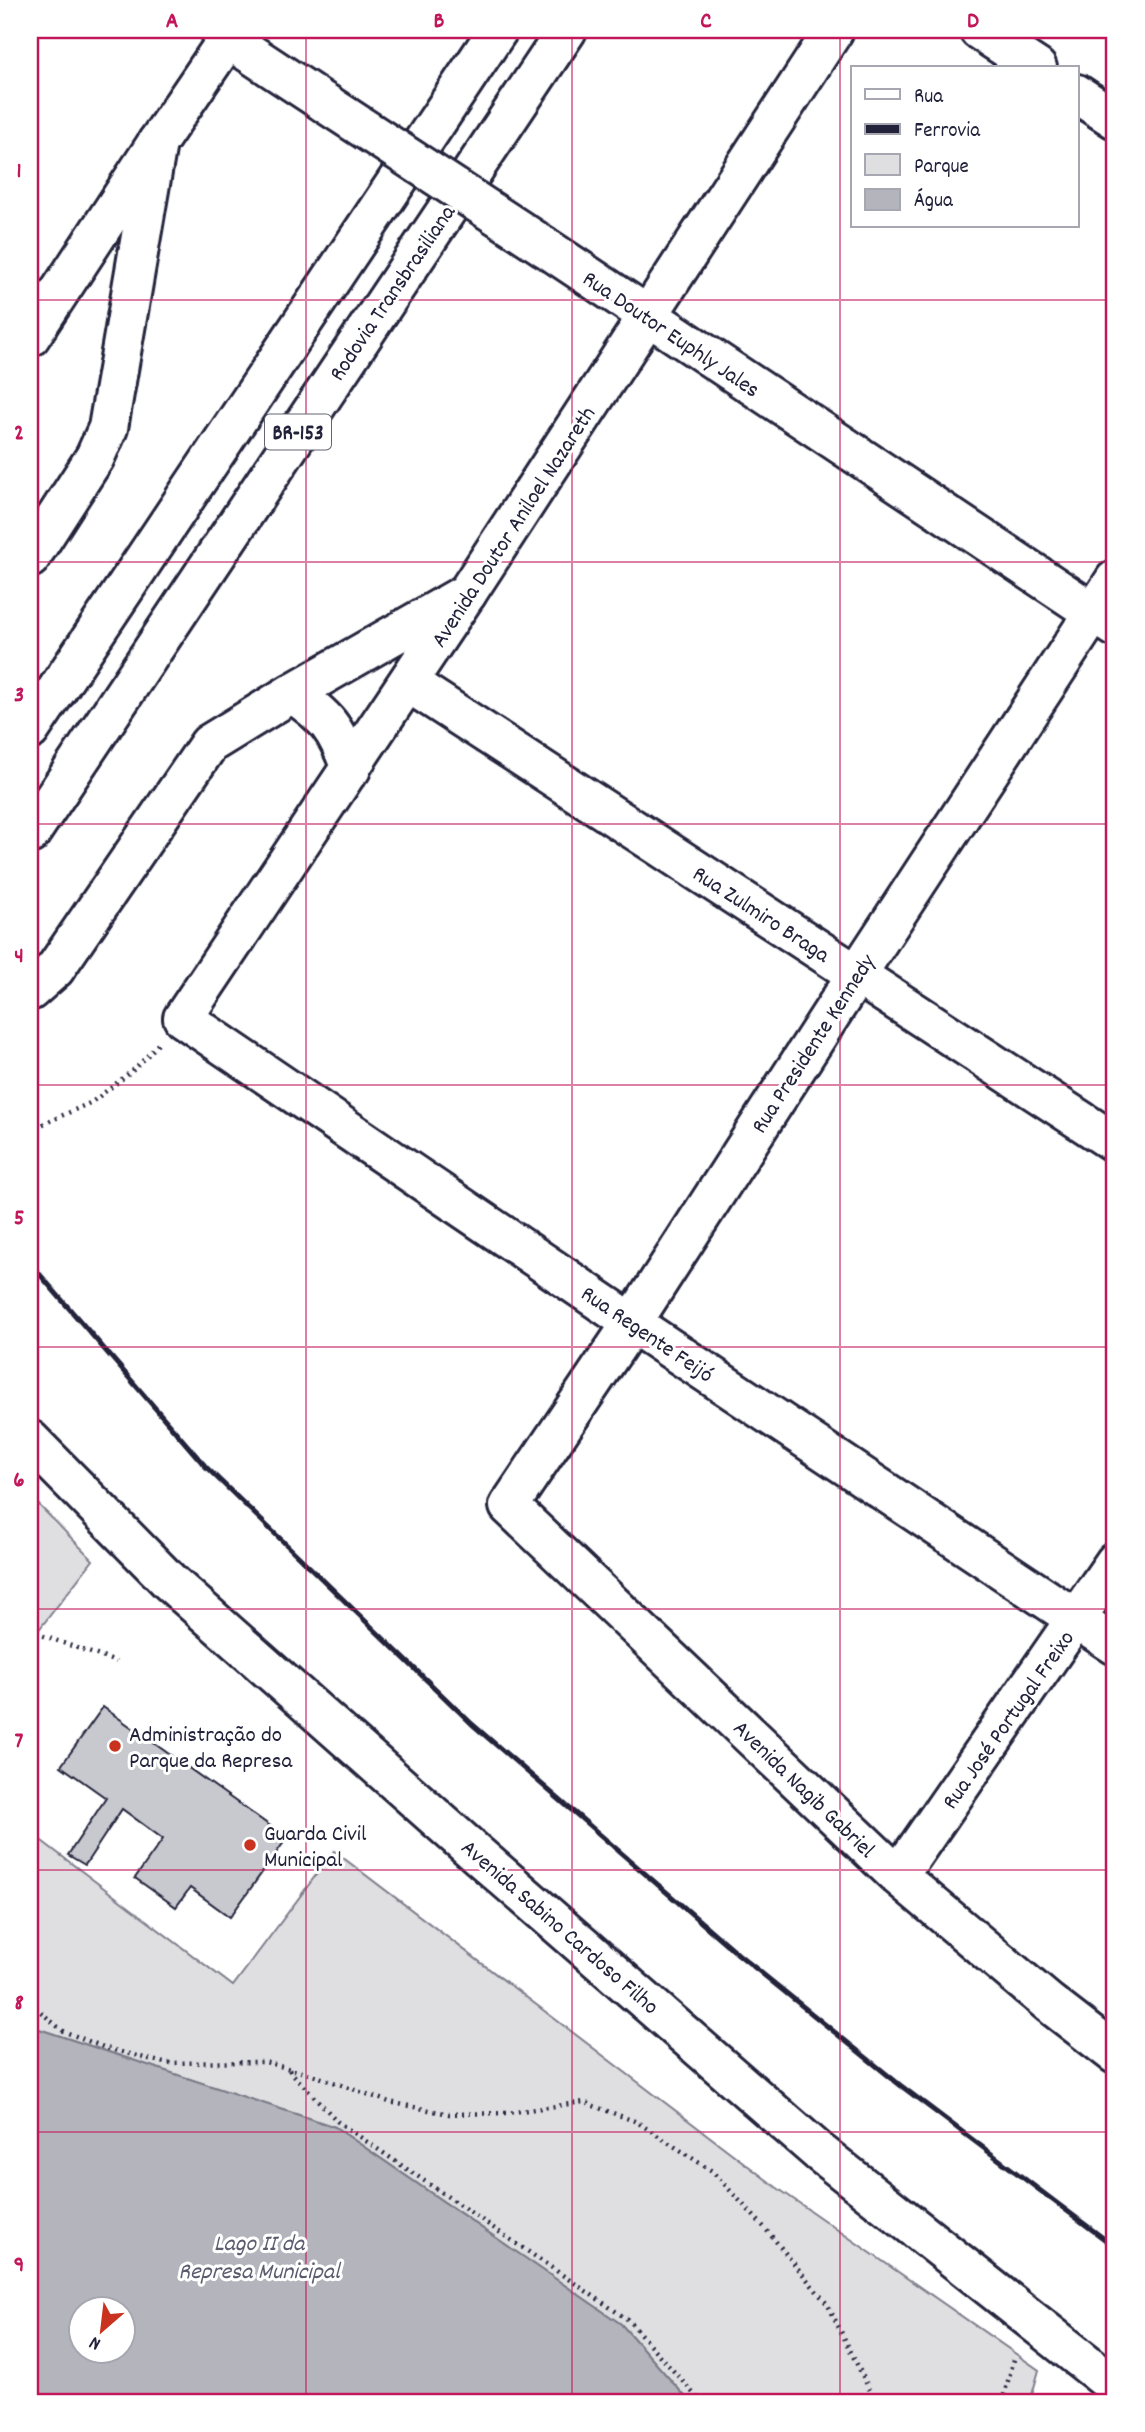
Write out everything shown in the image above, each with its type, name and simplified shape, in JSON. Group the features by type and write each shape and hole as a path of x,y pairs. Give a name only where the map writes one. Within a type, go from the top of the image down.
{"main road":[{"name":"BR-153","path":"30,730 498,30"},
{"name":"Rodovia Transbrasiliana","path":"30,834 567,30"},
{"name":"Avenida Doutor Aniloel Nazareth","path":"183,1018 409,683 834,30"},
{"path":"979,30 1034,66"},
{"name":"Rua Doutor Euphly Jales","path":"231,35 325,103 1105,620"},
{"path":"30,337 231,35"},
{"path":"1078,95 1115,119"},
{"path":"30,558 95,457 108,428 157,144"},
{"name":"Rua Presidente Kennedy","path":"509,1506 632,1323 856,974 1105,620 1115,580"},
{"path":"30,991 55,969 209,744 467,593"},
{"name":"Rua Zulmiro Braga","path":"409,683 1115,1143"},
{"path":"292,693 319,711 340,737 351,769"},
{"name":"Rua Regente Feijó","path":"183,1018 632,1323 1115,1645"},
{"name":"Avenida Sabino Cardoso Filho","path":"30,1440 170,1582 500,1874 820,2152 1115,2386"},
{"name":"Avenida Nagib Gabriel","path":"509,1506 898,1876 1049,2003 1115,2054"},
{"name":"Rua José Portugal Freixo","path":"898,1876 1115,1562"}],"path":[{"path":"30,1130 92,1102 136,1068 183,1018"},
{"path":"30,1631 116,1662"},
{"path":"30,2003 63,2031 106,2048 164,2063 265,2062 389,2102 449,2114 507,2113 583,2102 637,2122 712,2171 764,2227 828,2305 873,2402"},
{"path":"289,2069 338,2122 627,2319 701,2402"},
{"path":"1115,2322 1110,2329 1115,2333"},
{"path":"1002,2402 1013,2369 1017,2344"}],"green space":[{"path":"30,1496 93,1560 30,1641"},
{"path":"30,1832 233,1986 334,1851 776,2187 1039,2370 1030,2402 690,2402 621,2324 335,2127 30,2026"}],"water":[{"name":"Lago II da Represa Municipal","path":"30,2026 335,2127 621,2324 690,2402 30,2402"}],"building":[{"path":"103,1707 287,1838 230,1917 190,1888 176,1907 135,1878 163,1839 122,1809 85,1865 68,1855 106,1798 61,1766"}],"railway":[{"path":"30,1263 206,1467 472,1724 738,1954 900,2085 1115,2247"}],"place":[{"name":"Administração do Parque da Represa","path":"115,1746"},
{"name":"Guarda Civil Municipal","path":"250,1845"}]}
